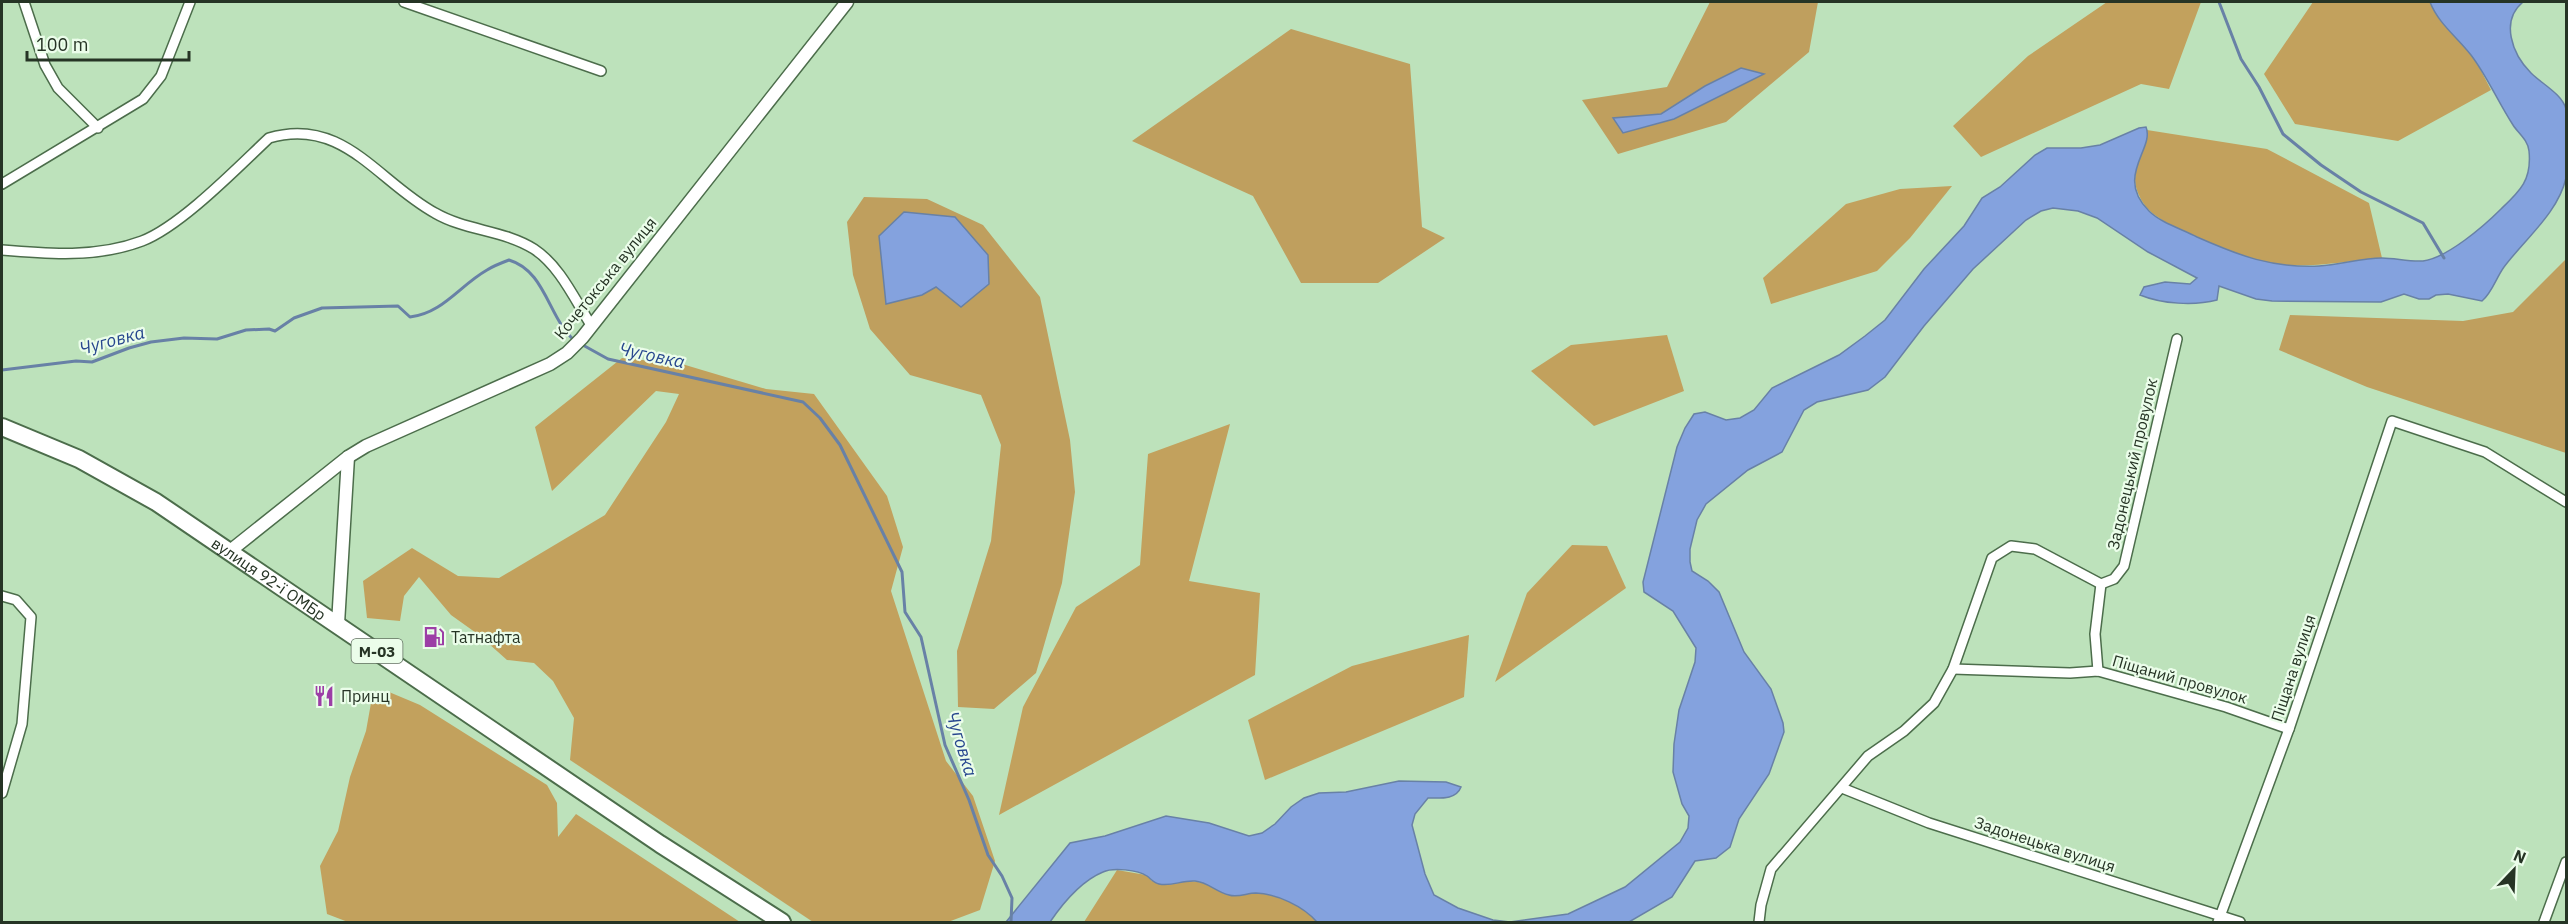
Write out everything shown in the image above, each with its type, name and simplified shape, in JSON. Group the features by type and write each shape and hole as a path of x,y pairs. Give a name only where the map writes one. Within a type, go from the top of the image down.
{"highway":[{"name":"вулиця 92-ї ОМБр","path":"2,428 79,459 118,480 230,551 660,844 782,922"}],"main road":[{"name":"Кочетокська вулиця","path":"230,551 348,457 366,446 550,364 578,342 847,2"},
{"path":"338,624 348,457"}],"street":[{"path":"24,2 45,65 58,88 98,128"},
{"path":"2,184 143,99 161,76 190,2"},
{"path":"404,2 601,71"},
{"path":"2,250 48,254 86,253 119,248 143,240 171,225 269,138 288,133 305,132 326,137 343,145 411,198 436,214 471,228 512,238 534,249 550,263 591,325"},
{"name":"Задонецький провулок","path":"2101,584 2114,579 2124,566 2177,339"},
{"name":"Піщана вулиця","path":"2219,920 2289,729 2392,421 2485,452 2566,502"},
{"path":"1759,922 1771,868 1868,756 1904,731 1934,703 1953,669 1992,558 2011,546 2035,549 2101,584 2095,634 2098,671"},
{"path":"2,596 16,600 31,617 22,724 2,793"},
{"name":"Піщаний провулок","path":"1953,669 2070,673 2098,671 2226,707 2289,729"},
{"name":"Задонецька вулиця","path":"1842,788 1929,823 2219,920 2240,922"},
{"path":"2544,922 2566,862"}],"shaded area":[{"path":"1710,2 1818,2 1809,52 1726,122 1618,154 1582,100 1667,87"},
{"path":"2107,2 2201,2 2169,89 2141,84 1981,157 1953,126 2028,56"},
{"path":"2313,2 2430,2 2443,24 2473,57 2491,90 2398,141 2295,124 2264,74"},
{"path":"1291,29 1410,64 1422,227 1445,238 1378,283 1301,283 1253,196 1132,141"},
{"path":"2147,130 2267,149 2369,203 2382,258 2313,265 2272,264 2227,250 2173,226 2148,209 2136,187 2137,165 2145,145"},
{"path":"1952,186 1910,238 1877,271 1771,304 1763,278 1846,204 1900,189"},
{"path":"864,197 927,199 983,225 1040,297 1070,440 1075,492 1062,583 1036,673 994,709 958,707 957,651 991,541 1001,445 981,395 910,375 870,329 853,275 847,222"},
{"path":"2566,259 2566,453 2367,387 2279,350 2290,315 2463,321 2513,312"},
{"path":"1667,335 1684,391 1594,426 1531,371 1571,345"},
{"path":"622,358 682,364 766,389 814,394 887,496 903,547 891,591 946,761 973,796 995,861 980,910 948,922 813,922 570,760 574,718 553,681 534,663 507,660 479,635 451,615 419,577 404,596 400,621 367,618 363,581 412,548 458,576 499,578 605,515 666,422 679,394 656,391 552,491 535,427"},
{"path":"1230,424 1189,581 1260,593 1255,675 999,815 1023,707 1076,607 1140,565 1148,454"},
{"path":"1572,545 1607,546 1626,588 1495,682 1527,593"},
{"path":"1469,635 1464,697 1265,780 1248,720 1352,666"},
{"path":"389,692 420,705 547,785 557,803 558,837 576,814 740,922 348,922 327,914 320,866 338,831 350,777 366,731 371,703"},
{"path":"1117,870 1146,875 1152,881 1197,882 1233,894 1256,893 1272,896 1297,906 1317,922 1084,922"}],"water":[{"path":"2430,2 2523,2 2512,18 2511,38 2518,57 2524,65 2556,94 2566,109 2566,178 2556,203 2504,267 2489,294 2482,301 2448,294 2419,299 2404,294 2381,302 2272,301 2256,299 2219,286 2217,300 2188,303 2168,302 2140,295 2144,287 2165,282 2190,284 2197,278 2148,252 2097,218 2078,211 2053,208 2041,211 2026,220 1973,269 1924,326 1885,377 1868,390 1817,402 1804,410 1782,452 1748,470 1706,504 1697,520 1690,549 1692,571 1708,581 1719,592 1744,652 1771,689 1784,732 1769,774 1739,819 1730,847 1716,858 1695,861 1672,897 1629,922 1510,922 1568,914 1625,887 1680,842 1688,828 1689,816 1682,804 1673,772 1674,744 1679,710 1695,662 1696,648 1673,611 1644,592 1643,582 1677,447 1694,414 1705,412 1726,420 1740,418 1754,410 1772,388 1839,355 1865,336 1885,320 1924,269 1964,226 1982,198 2000,187 2035,155 2047,148 2081,148 2100,145 2139,128 2146,127 2147,135 2135,175 2135,186 2139,198 2159,219 2213,244 2242,255 2286,265 2327,265 2374,258 2413,261 2433,259 2454,248 2475,232 2514,196 2529,170 2529,151 2525,140 2513,125 2477,63 2443,23"},
{"path":"1741,68 1764,74 1674,119 1623,133 1613,118 1661,114 1705,86"},
{"path":"904,212 955,217 988,255 989,284 961,307 936,287 922,295 886,304 879,236"},
{"path":"1399,781 1446,782 1461,787 1452,796 1428,798 1415,814 1412,825 1425,874 1434,895 1458,908 1493,920 1510,922 1317,922 1297,906 1272,896 1256,893 1232,896 1195,881 1159,884 1143,874 1119,869 1107,870 1087,881 1067,900 1050,922 1006,922 1070,843 1105,836 1166,816 1209,823 1249,836 1262,833 1304,798 1319,793 1346,792"}],"waterway":[{"path":"2219,2 2241,59 2259,87 2283,134 2321,165 2361,192 2423,223 2444,258"},
{"name":"Чуговка","path":"2,370 76,361 92,362 151,342 184,338 217,339 246,330 275,331 294,318 322,308 398,306 410,317 441,305 477,276 509,260 531,274 539,284 558,320 575,341"},
{"name":"Чуговка","path":"581,344 608,359 803,402 820,418 840,445 902,572 905,612 921,637 945,745 969,800 988,855 1002,876 1012,898 1011,922"}],"place":[{"name":"Татнафта","path":"434,637"},
{"name":"Принц","path":"324,696"}]}
